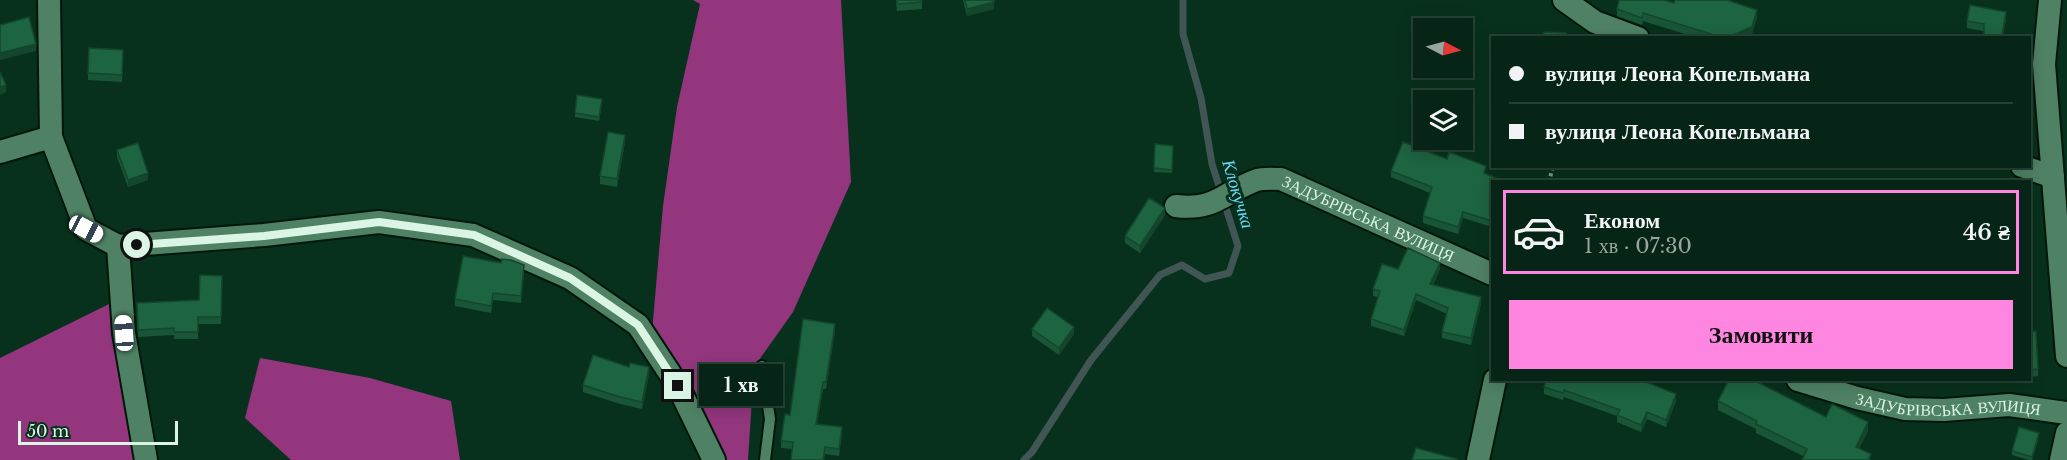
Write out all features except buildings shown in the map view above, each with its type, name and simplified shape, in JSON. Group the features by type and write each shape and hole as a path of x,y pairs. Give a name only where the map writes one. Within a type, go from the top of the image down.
{"street":[{"path":"49,0 51,137 86,229 118,246 264,236 379,222 474,235 570,278 638,325 678,386 714,460"},
{"path":"1564,0 1594,22 1632,36"},
{"path":"2050,0 2044,64 2067,356"},
{"path":"0,152 51,137"},
{"path":"2028,168 2053,177"},
{"name":"ЗАДУБРІВСЬКА ВУЛИЦЯ","path":"1176,206 1194,208 1259,179 1281,179 1491,274"},
{"path":"118,246 124,333 146,460"},
{"path":"1478,460 1495,381"},
{"name":"ЗАДУБРІВСЬКА ВУЛИЦЯ","path":"1801,381 1857,398 1905,409 1944,410 2009,405 2067,413"},
{"path":"2061,460 2067,433"}],"lane":[{"path":"762,366 770,419 765,460"}],"shaded area":[{"path":"693,0 841,0 851,182 793,312 754,367 748,460 715,460 652,332 663,206 677,107 700,4"},
{"path":"109,304 142,460 0,460 0,358"},
{"path":"260,358 370,378 451,401 460,460 291,460 245,418"}],"waterway":[{"name":"Клокучка","path":"1024,460 1032,452 1091,360 1160,275 1182,265 1205,279 1229,273 1238,246 1212,164 1201,98 1183,34 1183,0"}],"route":[{"path":"137,245 264,236 379,222 474,235 570,278 638,325 678,386"}]}
